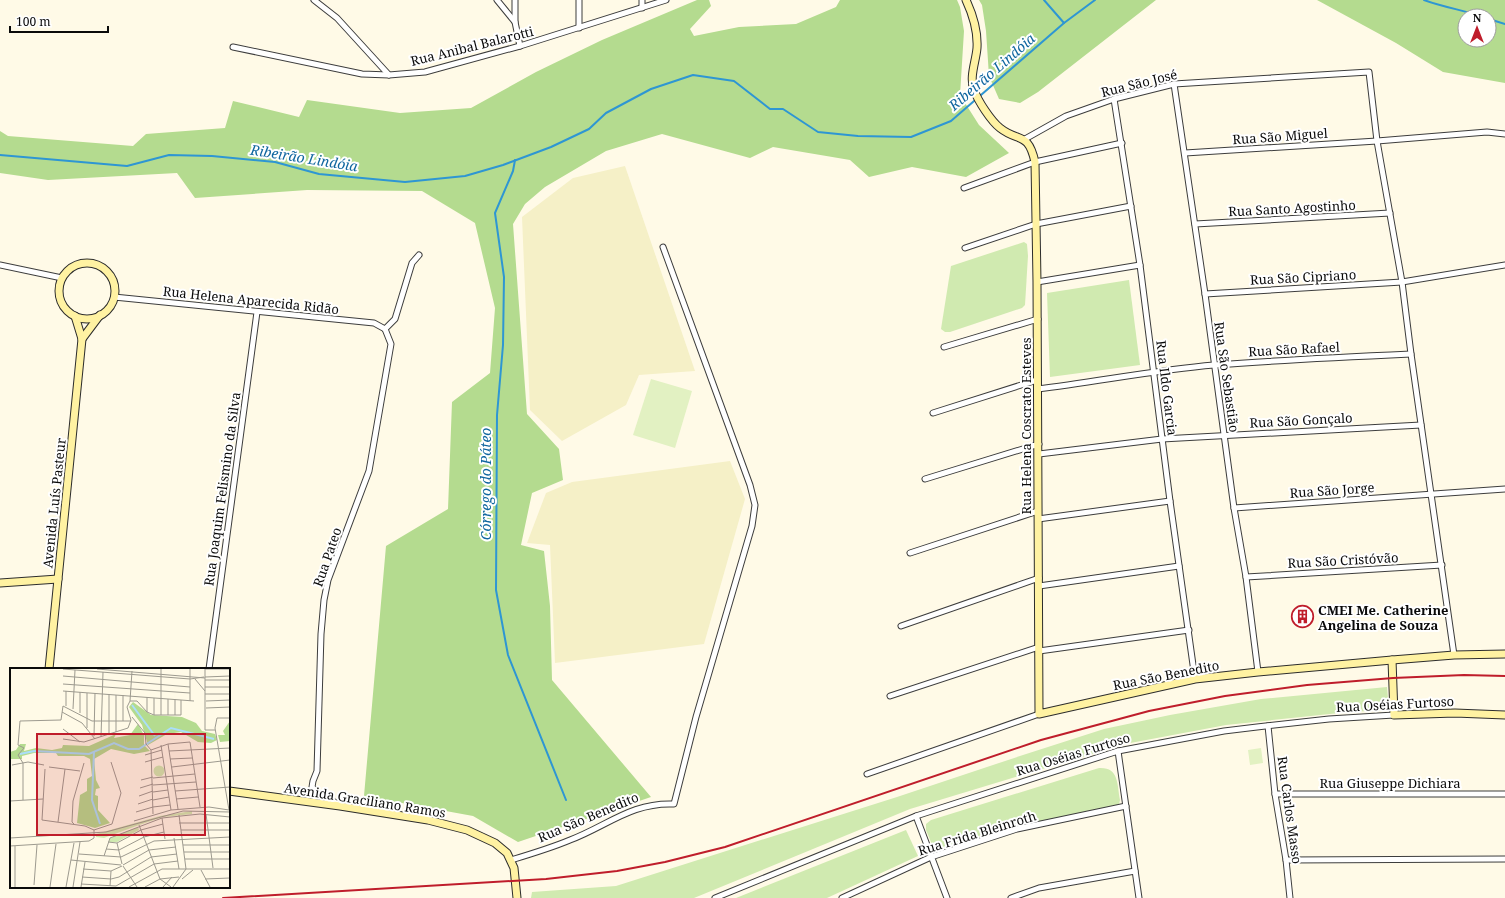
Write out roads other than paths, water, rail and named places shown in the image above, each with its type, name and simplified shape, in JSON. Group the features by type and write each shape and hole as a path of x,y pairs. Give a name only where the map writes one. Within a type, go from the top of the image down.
{"street":[{"path":"314,0 337,18 389,75"},
{"path":"497,0 515,22"},
{"path":"515,0 515,22 520,46"},
{"path":"579,0 579,28"},
{"path":"642,0 642,8"},
{"name":"Rua Anibal Balarotti","path":"233,47 362,74 389,75 425,72 520,46 666,0"},
{"path":"966,0 975,26 977,48 972,78 973,90 989,116 1000,128 1025,139"},
{"name":"Rua São José","path":"1025,139 1066,116 1114,99 1174,84 1369,72 1377,141"},
{"name":"Rua São Sebastião","path":"1174,84 1205,294 1234,508 1246,576 1258,672"},
{"name":"Rua Ildo Garcia","path":"1114,99 1140,265 1170,501 1195,679"},
{"name":"Rua São Miguel","path":"1185,153 1377,141 1487,132 1505,134"},
{"name":"Rua Helena Coscrato Esteves","path":"1025,139 1032,150 1035,162 1038,319 1039,714"},
{"path":"1377,141 1402,282 1454,655"},
{"path":"964,188 1035,162 1122,143"},
{"path":"965,248 1036,224 1131,206"},
{"name":"Rua Santo Agostinho","path":"1194,224 1390,213"},
{"name":"Rua São Benedito","path":"512,860 571,840 637,808 651,805 674,804 696,717 752,526 755,505 750,484 663,247"},
{"path":"385,329 395,320 412,264 419,255"},
{"path":"89,263 98,265 106,270 112,278 115,288 114,297 106,311 100,315 92,318 75,316 67,310 61,302 59,293 60,284 62,278 70,268 79,264 89,263"},
{"path":"0,265 62,278"},
{"path":"1037,282 1140,265"},
{"name":"Rua São Cipriano","path":"1205,294 1402,282 1505,265"},
{"name":"Rua Helena Aparecida Ridão","path":"114,297 374,323 385,329"},
{"name":"Rua Joaquim Felismino da Silva","path":"209,668 257,312"},
{"path":"82,339 100,315"},
{"name":"Avenida Luís Pasteur","path":"49,668 82,339 75,316"},
{"path":"944,347 1038,319"},
{"name":"Rua Pateo","path":"340,806 318,793 312,787 317,771 321,634 324,600 328,580 369,472 391,344 385,329"},
{"name":"Rua São Rafael","path":"1037,389 1214,365 1411,354"},
{"path":"933,413 1037,380"},
{"name":"Rua São Gonçalo","path":"1038,454 1162,439 1421,425"},
{"path":"925,479 1038,444"},
{"name":"Rua São Jorge","path":"1234,508 1505,489"},
{"path":"1038,519 1170,501"},
{"path":"910,553 1038,511"},
{"name":"Rua São Cristóvão","path":"1246,576 1442,565"},
{"path":"901,626 1039,582 1179,566"},
{"path":"0,583 58,579"},
{"path":"890,696 1039,649 1189,630"},
{"name":"Rua São Benedito","path":"867,774 1039,714 1195,679 1454,655 1505,654"},
{"path":"1392,660 1394,715"},
{"name":"Rua Oséias Furtoso","path":"715,898 916,816 1118,751 1224,731 1330,719 1455,713 1505,715"},
{"name":"Rua Carlos Masso","path":"1268,726 1275,794 1286,860 1290,898"},
{"path":"1118,751 1139,898"},
{"name":"Avenida Graciliano Ramos","path":"230,791 428,820 467,830 495,843 503,848 512,860"},
{"name":"Rua Giuseppe Dichiara","path":"1275,794 1505,794"},
{"name":"Rua Frida Bleinroth","path":"842,898 931,857 1017,829 1126,806"},
{"path":"916,816 947,898"},
{"path":"1286,860 1505,858"},
{"path":"512,860 517,898"},
{"path":"1011,898 1039,888 1135,871"}],"waterway":[{"path":"1044,0 1064,23"},
{"name":"Ribeirão Lindóia","path":"0,155 127,166 169,155 212,156 275,162 319,174 405,182 465,176 503,165 551,147 589,129 606,113 651,89 693,75 734,81 770,109 783,109 818,132 858,136 911,137 951,121 1064,23 1095,0"},
{"name":"Ribeirão Lindóia","path":"1424,0 1457,10"},
{"name":"Ribeirão Lindóia","path":"1497,22 1505,24"},
{"name":"Córrego do Páteo","path":"515,160 513,171 495,213 504,277 503,345 497,415 496,590 508,655 566,800"}],"railway":[{"path":"223,898 546,879 617,871 665,862 725,847 1041,740 1149,711 1225,696 1307,685 1393,678 1464,675 1505,676"}],"place":[{"name":"CMEI Me. Catherine Angelina de Souza","path":"1302,617"}]}
